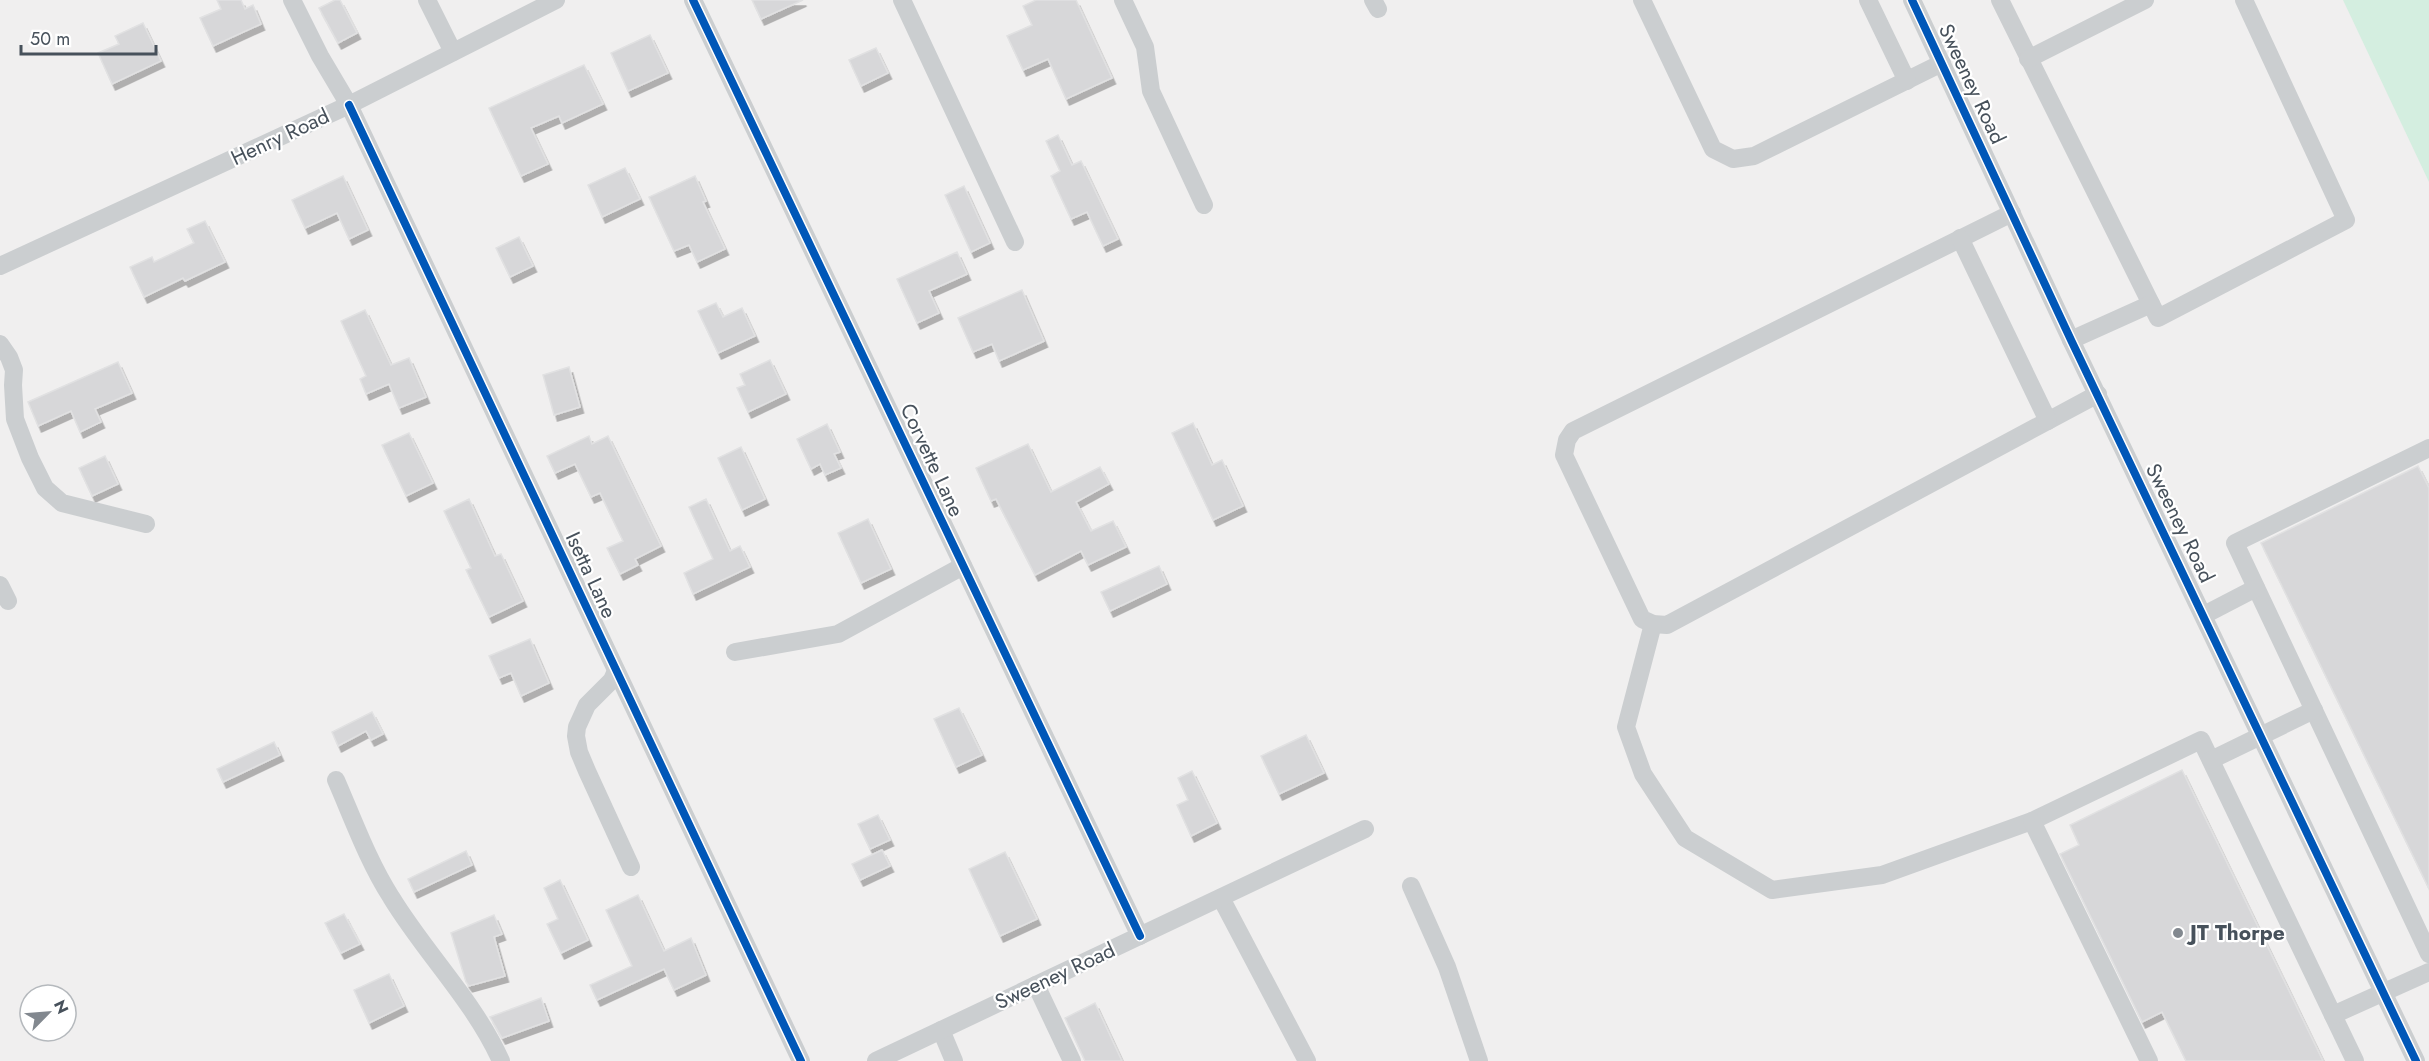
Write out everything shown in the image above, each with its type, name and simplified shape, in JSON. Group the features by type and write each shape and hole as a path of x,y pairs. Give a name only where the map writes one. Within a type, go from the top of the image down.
{"street":[{"name":"Isetta Lane","path":"292,0 320,56 349,105 801,1061"},
{"path":"427,0 453,52"},
{"name":"Henry Road","path":"0,266 349,105 556,0"},
{"name":"Corvette Lane","path":"693,0 1140,936"},
{"path":"902,0 1015,242"},
{"path":"1123,0 1145,47 1151,91 1204,205"},
{"path":"1642,0 1713,149 1733,159 1754,156 1942,63"},
{"path":"1868,0 1907,81"},
{"name":"Sweeney Road","path":"1912,0 2071,340 2262,734 2416,1061"},
{"path":"2000,0 2158,318 2346,220 2244,0"},
{"path":"2028,59 2145,0"},
{"path":"2012,213 1573,431 1567,440 1564,455 1642,619 1653,624 1667,625 2098,394"},
{"path":"1960,238 2048,421"},
{"path":"2071,340 2151,304"},
{"path":"0,344 15,370 13,385 15,419 45,488 62,503 146,524"},
{"path":"2429,448 2235,543 2429,954"},
{"path":"735,652 838,634 963,566"},
{"path":"2204,615 2256,588"},
{"path":"1653,624 1626,727 1643,774 1685,838 1772,890 1882,875 2032,821 2201,740 2355,1061"},
{"path":"616,671 612,680 587,705 577,727 576,736 583,761 631,867"},
{"path":"2211,760 2314,710"},
{"path":"336,780 376,871 390,897 479,1018 501,1061"},
{"path":"2032,821 2149,1061"},
{"name":"Sweeney Road","path":"876,1061 1365,829"},
{"path":"1411,886 1447,967 1479,1061"},
{"path":"1221,898 1307,1061"},
{"path":"2333,1015 2429,972"},
{"path":"1036,985 1072,1061"},
{"path":"941,1030 954,1061"}],"green space":[{"path":"2343,0 2429,0 2429,182"}],"building":[{"path":"217,0 241,0 245,9 253,5 261,24 213,46 200,18 221,9"},
{"path":"340,0 357,33 338,43 319,8"},
{"path":"752,0 803,0 761,19"},
{"path":"1036,0 1076,0 1112,78 1066,99 1048,59 1023,70 1007,36 1032,25 1023,6"},
{"path":"143,23 161,61 112,84 98,53 119,44 115,36"},
{"path":"650,35 668,73 628,91 611,53"},
{"path":"876,48 888,73 861,86 849,60"},
{"path":"584,65 603,104 562,123 559,116 531,128 548,164 521,176 489,108"},
{"path":"1058,135 1072,165 1081,161 1118,239 1103,246 1087,212 1071,219 1051,176 1060,171 1046,141"},
{"path":"625,168 640,199 602,217 588,185"},
{"path":"343,176 368,230 349,239 337,213 305,228 292,200"},
{"path":"695,176 706,201 703,202 725,249 697,262 689,245 674,251 649,197"},
{"path":"964,186 990,243 971,252 945,195"},
{"path":"205,221 225,262 185,281 183,278 144,297 130,267 152,257 154,262 194,243 187,229"},
{"path":"519,237 533,266 510,277 496,248"},
{"path":"957,252 967,274 929,291 939,313 917,323 897,279"},
{"path":"1022,290 1044,341 999,361 992,344 973,352 958,318"},
{"path":"716,303 723,317 742,308 755,336 718,353 698,311"},
{"path":"365,310 391,365 409,358 426,397 399,408 389,384 366,394 360,379 366,376 341,321"},
{"path":"770,360 786,394 748,412 737,388 745,385 740,374"},
{"path":"118,362 132,393 95,409 101,422 80,432 71,411 38,426 28,402"},
{"path":"569,367 580,407 554,415 543,375"},
{"path":"1193,423 1212,465 1222,460 1243,506 1213,520 1172,433"},
{"path":"827,424 840,452 834,454 841,468 825,475 820,464 811,469 797,439"},
{"path":"409,433 433,483 406,496 382,445"},
{"path":"589,436 592,444 608,436 661,546 635,559 638,565 620,574 607,548 623,541 600,493 591,497 575,464 555,473 547,456"},
{"path":"1028,444 1051,492 1100,467 1109,484 1076,502 1091,531 1113,521 1126,547 1088,565 1081,551 1035,575 996,499 991,501 976,468"},
{"path":"741,447 765,499 742,510 718,458"},
{"path":"105,456 118,484 92,496 79,468"},
{"path":"2418,466 2429,488 2429,889 2261,543"},
{"path":"469,499 495,556 501,554 523,601 489,617 466,570 471,568 444,511"},
{"path":"706,499 730,551 740,546 750,567 693,594 684,573 713,559 689,507"},
{"path":"868,519 891,569 861,583 838,533"},
{"path":"1159,566 1167,584 1110,611 1101,592"},
{"path":"530,639 549,683 521,696 511,673 499,678 489,656"},
{"path":"959,708 982,755 956,767 934,719"},
{"path":"372,712 383,734 371,740 366,731 338,746 332,732"},
{"path":"1306,735 1324,773 1279,794 1261,756"},
{"path":"274,742 280,755 223,782 217,769"},
{"name":"JT Thorpe","path":"2182,770 2323,1061 2186,1061 2162,1012 2142,1022 2060,854 2079,845 2070,825"},
{"path":"1192,771 1217,823 1191,836 1177,805 1188,800 1178,778"},
{"path":"878,815 890,840 870,849 858,824"},
{"path":"882,850 890,866 860,880 852,864"},
{"path":"466,851 472,865 414,892 408,879"},
{"path":"1005,852 1037,919 1000,936 969,869"},
{"path":"560,880 588,940 561,953 547,924 558,919 544,888"},
{"path":"638,895 664,951 691,938 706,975 674,990 664,969 597,1000 590,985 632,966 606,910"},
{"path":"344,914 360,944 341,953 325,923"},
{"path":"494,915 502,934 494,937 505,976 469,986 451,933"},
{"path":"389,974 404,1006 369,1023 354,990"},
{"path":"541,998 549,1021 502,1038 490,1017"},
{"path":"1095,1003 1122,1061 1085,1061 1065,1018"}],"cycle path":[{"path":"693,0 1140,936"},
{"path":"1912,0 2071,340 2416,1061"},
{"path":"349,105 801,1061"}],"place":[{"name":"JT Thorpe","path":"2178,933"}]}
